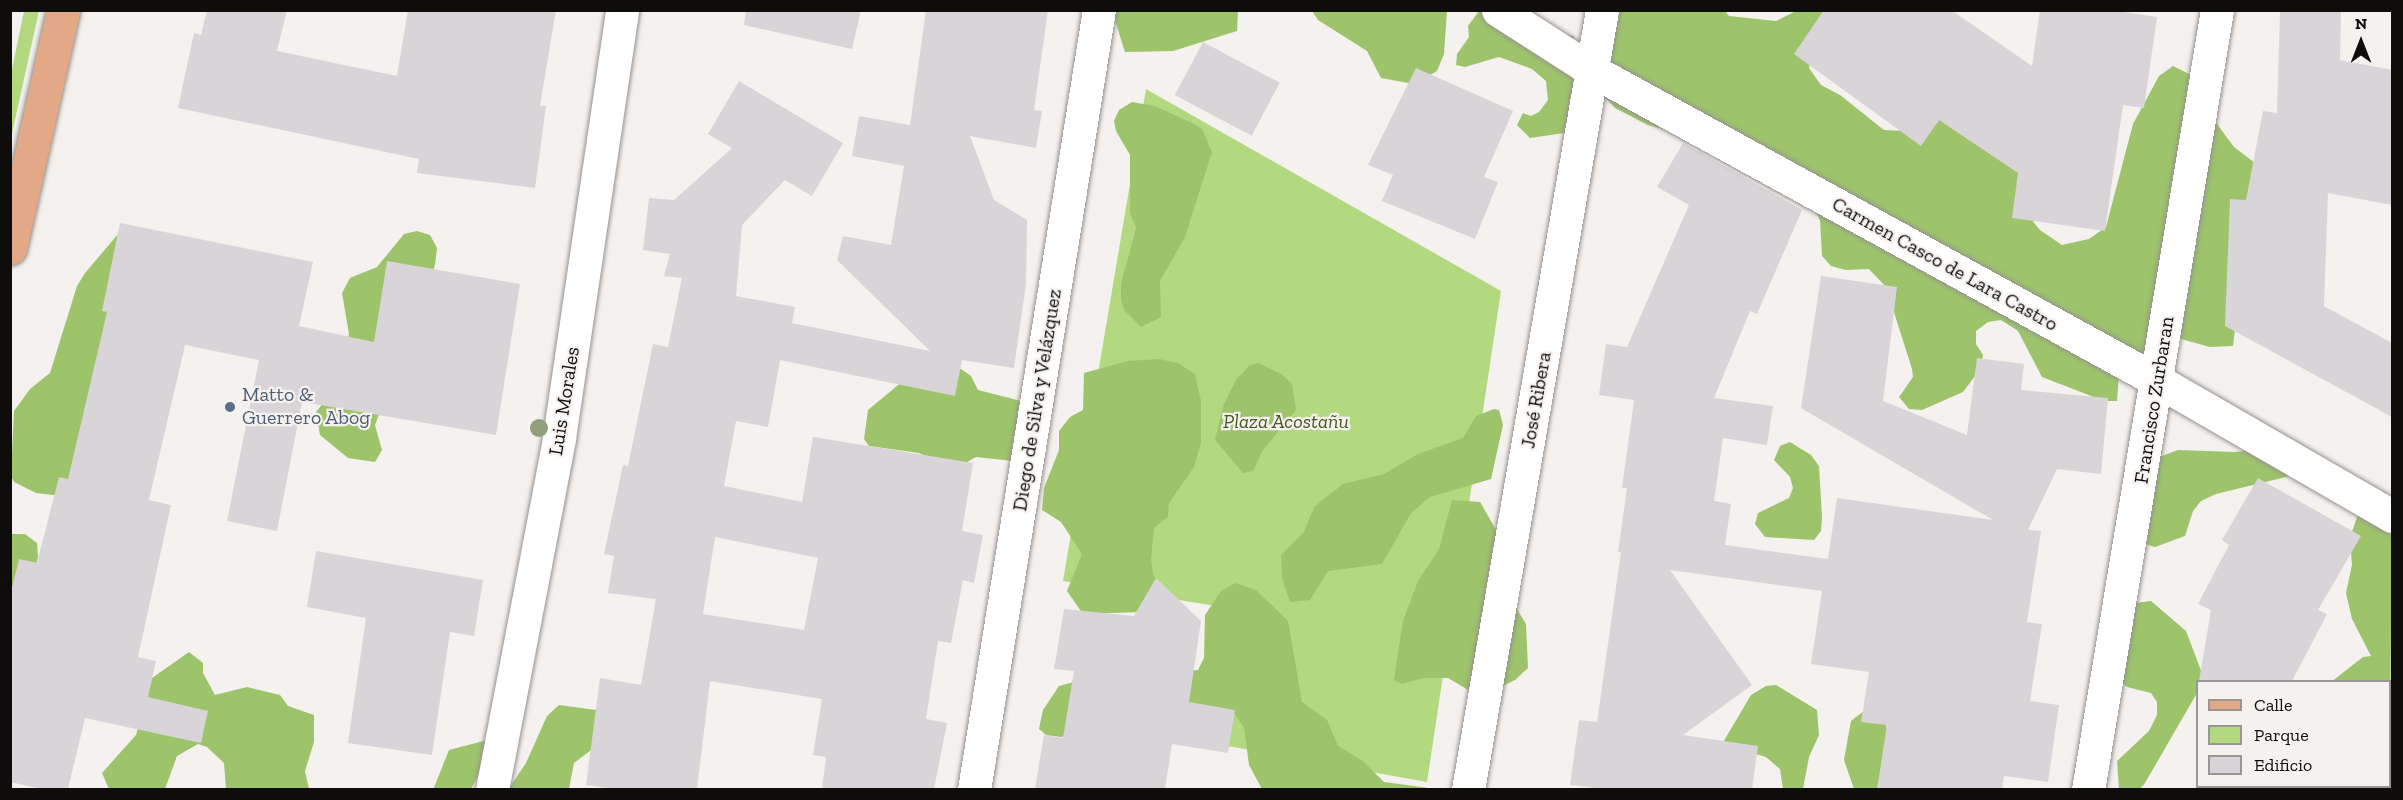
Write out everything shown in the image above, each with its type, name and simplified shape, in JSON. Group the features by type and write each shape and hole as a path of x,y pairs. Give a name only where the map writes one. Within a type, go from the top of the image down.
{"main road":[{"path":"10,248 63,10"}],"street":[{"name":"Luis Morales","path":"492,789 559,438 622,10"},
{"name":"Diego de Silva y Velázquez","path":"974,789 1099,10"},
{"name":"Carmen Casco de Lara Castro","path":"1498,10 1593,71 2158,381 2392,516"},
{"name":"José Ribera","path":"1468,789 1602,10"},
{"name":"Francisco Zurbaran","path":"2088,789 2158,381 2217,10"}],"green space":[{"path":"24,11 39,11 11,138 11,74"},
{"path":"1112,11 1238,11 1237,31 1173,51 1125,52"},
{"path":"1312,11 1447,11 1444,54 1437,71 1414,84 1381,78 1367,51 1318,20"},
{"path":"1479,11 1521,11 1547,32 1574,36 1578,119 1564,133 1530,138 1517,125 1523,113 1531,116 1539,112 1548,100 1546,81 1532,69 1499,57 1465,67 1456,65 1457,54 1469,37 1468,26"},
{"path":"1619,11 1725,11 1729,16 1776,21 1796,11 1835,11 1814,45 1809,68 1821,85 1840,95 1884,130 1926,132 1938,122 1944,107 2021,156 2026,213 2040,230 2062,245 2089,239 2106,227 2133,124 2159,76 2173,66 2195,77 2211,115 2234,147 2255,163 2233,346 2210,347 2181,339 2119,373 2117,401 2104,401 2042,377 2018,331 2001,320 1988,322 1976,331 1976,344 1983,355 1981,368 1963,392 1922,410 1909,409 1899,397 1913,377 1912,369 1886,287 1869,269 1846,270 1831,266 1822,256 1820,220 1803,190 1703,131 1666,130 1648,125 1615,108 1603,95 1612,28"},
{"name":"Plaza Acostañu","path":"1146,89 1501,291 1427,782 1217,744 1228,608 1063,581"},
{"path":"1132,102 1155,106 1196,125 1202,129 1212,152 1185,237 1160,281 1161,317 1141,327 1124,310 1121,299 1121,284 1136,228 1130,213 1130,155 1116,131 1114,121 1119,110"},
{"path":"135,229 70,497 36,493 14,482 11,476 14,411 30,389 50,373 77,286 85,273 119,233"},
{"path":"417,231 430,235 437,248 435,265 375,425 382,450 375,462 348,458 320,435 316,412 334,390 349,334 342,293 350,278 377,267 404,234"},
{"path":"1159,359 1178,363 1195,374 1201,401 1201,443 1194,467 1169,503 1168,517 1154,528 1151,559 1153,574 1161,588 1143,612 1083,614 1067,591 1082,554 1061,522 1042,510 1044,488 1059,450 1059,431 1070,417 1083,410 1084,373 1128,361"},
{"path":"1258,363 1281,374 1292,384 1296,410 1263,450 1253,471 1243,473 1215,440 1224,404 1236,380 1249,366"},
{"path":"958,367 971,376 978,390 1021,401 1013,461 976,457 953,470 919,453 869,446 864,439 868,410 909,376"},
{"path":"1494,409 1499,410 1503,425 1491,479 1430,497 1411,513 1382,564 1328,571 1310,600 1290,602 1282,578 1281,555 1304,532 1314,507 1343,484 1384,474 1418,454 1463,438 1476,416"},
{"path":"1790,442 1811,455 1819,466 1822,517 1821,531 1814,540 1765,537 1755,524 1758,513 1789,498 1793,488 1790,477 1774,460 1780,446"},
{"path":"2269,448 2306,472 2216,494 2201,501 2193,511 2185,536 2155,547 2141,543 2154,459 2178,450 2235,452"},
{"path":"2378,490 2392,497 2391,680 2334,680 2363,657 2371,656 2352,619 2346,593 2352,565 2350,538 2362,502"},
{"path":"1452,500 1480,502 1503,542 1507,593 1526,624 1528,668 1515,680 1480,697 1448,678 1423,678 1402,684 1394,680 1403,621 1418,581 1439,549"},
{"path":"11,534 25,534 37,543 38,557 30,588 11,728"},
{"path":"1236,583 1256,590 1288,621 1302,702 1327,720 1338,746 1363,761 1384,782 1436,789 1262,789 1249,765 1244,728 1233,711 1061,737 1046,735 1039,729 1043,710 1059,686 1081,680 1198,670 1204,658 1205,615 1221,591"},
{"path":"2151,601 2186,631 2205,680 2196,680 2196,695 2145,783 2140,789 2119,789 2117,761 2149,731 2157,715 2157,702 2151,693 2127,687 2120,681 2135,603"},
{"path":"189,652 203,663 203,673 215,695 247,687 280,695 288,706 314,715 314,742 305,771 309,789 226,789 224,763 207,747 198,744 177,756 165,789 109,789 102,773 136,735 152,678"},
{"path":"1776,685 1817,710 1819,735 1809,757 1803,789 1783,789 1780,769 1766,757 1722,744 1751,695 1766,686"},
{"path":"559,705 596,710 611,735 574,763 569,789 508,790 526,763 547,716"},
{"path":"1864,711 1883,717 1889,735 1889,788 1854,789 1844,760 1851,721"},
{"path":"499,737 471,789 433,790 449,750"}],"building":[{"path":"207,10 287,10 277,51 397,76 408,10 556,10 540,106 546,106 535,188 417,173 419,159 178,108 194,33 201,35"},
{"path":"746,10 861,10 852,49 744,25"},
{"path":"926,10 1048,10 1034,110 1042,111 1036,148 970,136 994,200 1027,220 1026,284 1014,368 962,360 955,396 780,360 768,427 736,421 724,486 802,502 813,437 973,463 962,531 983,535 974,583 963,580 951,643 938,641 926,719 947,723 934,789 822,789 826,757 813,755 822,699 710,681 697,789 615,789 586,785 600,678 641,685 656,599 608,593 614,556 604,554 623,465 628,466 653,344 668,347 682,278 664,276 670,254 643,250 649,198 674,200 732,148 708,134 739,81 843,143 812,196 785,180 742,225 736,296 795,307 792,323 930,351 837,260 843,236 891,245 904,166 852,156 859,116 910,125","holes":["715,537 818,558 804,630 703,614"]},
{"path":"1824,10 1951,10 2032,66 2040,10 2111,10 2157,17 2144,108 2123,105 2105,231 2012,218 2018,173 1939,120 1921,146 1794,54"},
{"path":"2280,10 2341,10 2340,60 2392,70 2392,205 2328,193 2324,306 2392,343 2392,417 2225,326 2230,199 2246,200 2263,111 2277,113"},
{"path":"1203,42 1280,83 1252,136 1175,95"},
{"path":"1416,68 1513,111 1484,177 1498,182 1475,239 1382,201 1393,175 1368,165"},
{"path":"1683,143 1802,210 1757,314 1750,311 1714,398 1773,406 1767,445 1723,438 1714,501 1731,504 1725,545 1828,559 1837,498 1993,520 1801,408 1821,276 1897,287 1883,401 1967,435 1977,358 2024,364 2021,390 2108,398 2101,474 2057,469 2028,530 2041,531 2027,622 2042,624 2030,701 2059,705 2048,782 2004,776 2002,789 1877,789 1887,725 1861,722 1869,672 1811,664 1822,591 1670,570 1752,685 1683,735 1758,746 1752,789 1604,789 1570,785 1579,720 1597,722 1621,552 1618,552 1627,488 1622,488 1634,400 1599,395 1606,344 1627,347 1689,205 1657,187"},
{"path":"120,223 313,262 299,326 374,342 387,261 520,284 496,435 302,402 277,531 227,521 259,360 185,345 149,500 171,505 138,657 156,661 148,697 208,711 201,743 85,718 68,789 42,789 10,782 10,596 19,559 37,563 59,477 68,479 107,312 102,311"},
{"path":"2258,478 2361,536 2318,610 2327,614 2293,680 2199,680 2211,610 2198,604 2229,545 2222,540"},
{"path":"316,551 483,580 474,636 450,632 432,755 348,743 366,618 307,607"},
{"path":"1156,578 1201,621 1189,702 1235,710 1228,753 1172,744 1165,789 1035,789 1044,735 1063,738 1074,671 1054,669 1064,609 1134,616"}],"place":[{"name":"Matto & Guerrero Abog","path":"230,407"}]}
